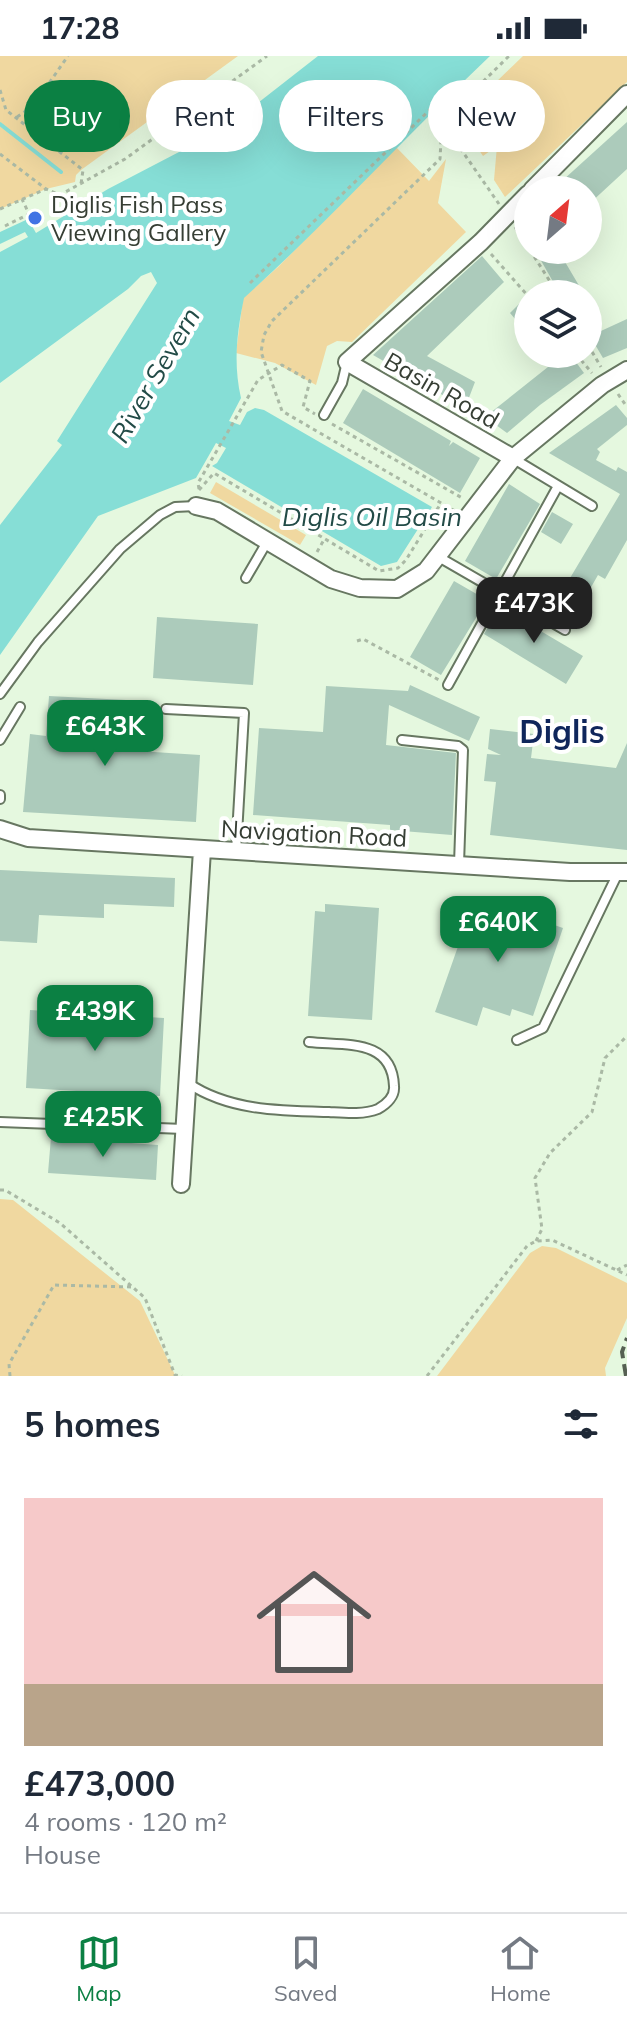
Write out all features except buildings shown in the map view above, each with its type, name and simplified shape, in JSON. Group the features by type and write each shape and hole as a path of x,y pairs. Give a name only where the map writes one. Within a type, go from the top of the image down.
{"street":[{"path":"546,176 627,94"},
{"path":"347,362 481,242 514,208"},
{"name":"Basin Road","path":"347,362 513,458"},
{"path":"198,498 331,579 360,588 397,589 426,571 513,458 605,382 627,370"},
{"name":"Navigation Road","path":"0,829 28,838 236,853 570,872 623,872"},
{"path":"181,1184 202,850"}],"lane":[{"path":"324,415 342,383 347,362"},
{"path":"513,458 592,506"},
{"path":"448,685 558,486"},
{"path":"0,694 38,642 120,549 160,515 198,498"},
{"path":"246,578 267,542"},
{"path":"437,556 565,630"},
{"path":"0,740 20,707"},
{"path":"166,709 244,713 236,853"},
{"path":"402,740 458,746 463,750 459,865"},
{"path":"517,1040 543,1028 623,872"},
{"path":"187,1083 231,1103 267,1110 359,1113 379,1108 391,1099 395,1092 390,1063 374,1049 309,1042"},
{"path":"0,1122 184,1129"}],"path":[{"path":"16,117 33,106 68,56"},
{"path":"0,154 46,189 60,195 125,159 267,56"},
{"path":"485,80 509,56"},
{"path":"0,90 6,110 83,170 81,184"},
{"path":"250,283 428,112"},
{"path":"440,152 440,159 272,321 264,335 261,352 282,411 450,508"},
{"path":"463,152 514,226"},
{"path":"0,209 46,189"},
{"path":"5,226 29,214 22,199"},
{"path":"481,242 514,280"},
{"path":"198,498 198,483 258,380 282,365 310,381 303,407 475,506"},
{"path":"590,368 605,382"},
{"path":"599,368 605,382"},
{"path":"315,430 318,425"},
{"path":"198,498 214,473 379,571 398,568 406,560 441,503"},
{"path":"357,641 363,639 448,685"},
{"path":"536,1241 542,1229 535,1178 550,1153 592,1112 605,1058 627,1036"},
{"path":"0,1190 5,1190 60,1223 145,1298 175,1375 182,1376"},
{"path":"427,1376 527,1246 536,1241 552,1240 627,1275"},
{"path":"617,1270 627,1265"},
{"path":"10,1376 9,1364 54,1285 132,1287"}],"shaded area":[{"path":"0,56 238,56 205,80 146,80 146,123 130,134 130,80 24,80 24,152 106,152 81,170 75,182 46,189 0,209"},
{"path":"523,56 627,56 627,82 527,176 514,176 514,189 505,197 494,180 496,152 545,152 545,80 498,80"},
{"path":"391,152 401,152 429,181 446,159 438,203 466,232 352,342 337,341 327,346 316,385 275,363 236,353 243,298 278,267"},
{"path":"216,482 306,535 300,545 210,493"},
{"path":"0,1199 13,1200 140,1301 175,1375 179,1376 0,1376"},
{"path":"542,1246 556,1248 627,1283 627,1318 605,1368 606,1376 437,1376 530,1253"}],"water":[{"path":"318,56 490,56 465,80 428,80 428,116 412,132 412,80 287,80"},
{"path":"279,86 279,152 393,152 244,298 237,348 241,398 229,421 240,425 247,412 255,408 264,410 432,507 397,562 381,566 212,466 226,448 216,443 196,478 98,516 0,655 0,525 62,445 57,441 157,283 151,272 141,276 128,289 0,383 0,252 28,237 25,232 0,244 0,232 28,219 36,233 108,189 179,152 263,152 263,99"}],"waterway":[{"path":"0,124 61,172"}],"railway":[{"path":"626,1376 622,1352 627,1338"}],"place":[{"name":"Diglis Fish Pass Viewing Gallery","path":"35,218"}],"district":[{"name":"Diglis","path":"562,731"}],"water label":[{"name":"River Severn","path":"155,375"},
{"name":"Diglis Oil Basin","path":"372,516"}]}
